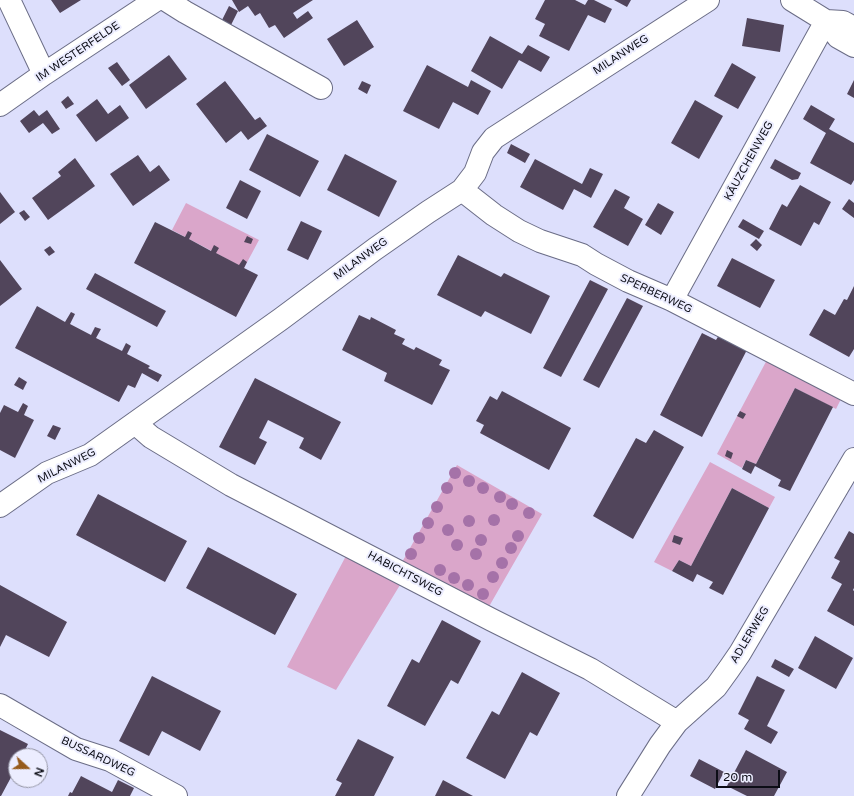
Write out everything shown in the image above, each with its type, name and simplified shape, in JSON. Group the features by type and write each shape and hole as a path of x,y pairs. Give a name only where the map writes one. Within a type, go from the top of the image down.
{"street":[{"path":"9,0 44,74"},
{"name":"IM WESTERFELDE","path":"0,105 156,0"},
{"path":"166,0 321,88"},
{"name":"MILANWEG","path":"0,506 47,473 90,455 135,424 375,249 462,190 475,173 483,152 494,138 708,0"},
{"path":"792,0 826,21 838,37 854,46"},
{"path":"826,21 843,22 854,28"},
{"name":"KÄUZCHENWEG","path":"672,300 826,21"},
{"name":"SPERBERWEG","path":"462,190 494,215 519,231 540,241 582,255 596,264 672,300 854,394"},
{"name":"HABICHTSWEG","path":"135,424 152,437 231,485 590,669 677,722"},
{"name":"ADLERWEG","path":"628,796 660,745 677,722 716,687 729,669 854,459"},
{"name":"BUSSARDWEG","path":"0,705 76,749 110,760 176,796"}],"shaded area":[{"path":"186,203 259,240 244,268 172,230"},
{"path":"769,356 843,395 836,409 795,388 756,464 746,460 742,468 717,454"},
{"path":"710,462 775,497 769,508 732,488 691,566 679,560 672,571 654,562"},
{"path":"457,465 542,514 487,610 401,564"},
{"path":"347,554 400,585 336,690 287,667"}],"building":[{"path":"51,0 81,0 60,13"},
{"path":"232,0 313,0 293,13 297,19 308,11 313,18 284,38 275,25 269,28 260,13 255,16 248,6 239,12"},
{"path":"545,0 575,0 585,5 588,0 594,0 612,9 605,23 588,15 569,51 539,36 545,24 535,19"},
{"path":"614,0 631,0 627,7"},
{"path":"229,6 238,11 231,25 222,20"},
{"path":"747,18 784,25 780,52 742,46"},
{"path":"357,20 374,47 344,66 327,39"},
{"path":"490,36 522,54 528,45 550,57 541,72 519,60 502,89 471,71"},
{"path":"169,55 187,79 146,109 129,85"},
{"path":"117,62 130,80 122,86 108,68"},
{"path":"732,63 756,77 738,109 714,96"},
{"path":"427,65 468,87 471,80 491,91 478,115 453,102 439,129 403,111"},
{"path":"854,80 854,98 847,94"},
{"path":"225,81 255,120 260,117 267,126 248,140 241,131 226,143 196,104"},
{"path":"362,81 371,85 367,94 358,89"},
{"path":"68,96 74,104 66,109 61,102"},
{"path":"97,99 108,114 120,105 129,118 96,142 76,115"},
{"path":"695,100 723,116 699,159 671,143"},
{"path":"811,105 835,119 829,129 854,143 854,180 851,185 810,163 826,133 803,119"},
{"path":"34,110 39,116 47,110 60,129 52,134 43,123 29,133 20,121"},
{"path":"267,134 319,161 300,197 249,170"},
{"path":"511,144 530,154 525,163 507,153"},
{"path":"345,154 397,181 379,217 327,190"},
{"path":"138,155 150,172 159,165 170,180 133,206 110,174"},
{"path":"75,158 95,186 48,220 32,198 61,176 58,172"},
{"path":"535,159 582,184 590,168 603,174 591,198 574,189 563,210 520,187"},
{"path":"775,159 801,173 798,179 792,180 770,168"},
{"path":"240,180 261,191 247,219 226,208"},
{"path":"800,185 831,202 819,225 814,222 801,246 769,229 782,204 787,207"},
{"path":"615,189 630,197 624,208 643,219 628,246 593,227"},
{"path":"0,192 15,212 0,224"},
{"path":"849,199 854,203 854,218 842,209"},
{"path":"658,203 674,212 661,235 645,225"},
{"path":"24,210 30,217 25,221 19,213"},
{"path":"743,219 764,231 759,239 738,227"},
{"path":"301,221 322,231 308,260 287,250"},
{"path":"155,222 185,237 188,231 192,233 189,239 211,251 214,245 219,248 216,253 239,265 243,259 247,262 244,268 258,275 236,317 134,263"},
{"path":"247,236 253,239 251,244 244,242"},
{"path":"756,239 762,245 757,251 750,245"},
{"path":"50,246 55,252 49,256 44,250"},
{"path":"458,255 501,277 504,273 550,296 531,334 485,311 481,317 437,295"},
{"path":"732,258 775,280 760,308 717,286"},
{"path":"0,260 22,289 0,306"},
{"path":"95,273 166,311 157,327 86,289"},
{"path":"590,280 608,289 561,377 543,368"},
{"path":"854,286 854,349 849,357 809,335 824,309 835,315 844,299 847,300"},
{"path":"627,298 643,306 599,388 583,380"},
{"path":"37,306 65,322 71,312 75,314 70,324 91,335 95,327 101,329 96,338 122,351 126,343 131,346 127,354 150,366 148,368 162,375 158,382 142,373 135,388 128,385 119,402 15,348"},
{"path":"359,315 370,320 371,317 396,330 394,334 405,339 402,344 414,350 416,347 442,360 439,365 450,370 432,405 384,381 387,373 342,350"},
{"path":"722,330 750,344 702,437 660,415 702,333 716,340"},
{"path":"19,377 27,382 23,390 14,385"},
{"path":"255,378 341,422 321,460 299,448 304,438 268,420 259,438 267,442 255,465 219,447"},
{"path":"795,388 833,407 790,491 778,486 781,480 755,466 751,474 742,469 746,460 756,464"},
{"path":"502,391 571,428 549,470 480,433 484,425 476,421 490,396 497,400"},
{"path":"23,403 28,406 24,415 34,420 15,458 0,450 0,413 4,405 18,412"},
{"path":"740,411 746,414 743,419 737,416"},
{"path":"53,425 61,428 55,440 47,436"},
{"path":"654,430 684,447 633,539 593,516 636,438 646,443"},
{"path":"727,450 733,453 731,459 725,456"},
{"path":"732,488 769,508 723,595 709,588 713,582 697,574 693,582 672,571 679,560 691,566"},
{"path":"98,494 187,541 165,582 76,535"},
{"path":"849,531 854,534 854,626 827,611 842,584 831,578 840,561 834,558"},
{"path":"674,535 683,538 680,545 672,542"},
{"path":"208,547 297,594 275,635 186,588"},
{"path":"0,585 67,622 49,657 6,635 0,647"},
{"path":"442,620 481,641 458,684 451,680 425,726 387,706 412,659 419,663"},
{"path":"815,636 853,658 836,689 798,668"},
{"path":"775,659 794,669 789,677 771,667"},
{"path":"522,672 560,693 537,736 530,732 505,779 466,758 492,711 499,715"},
{"path":"152,676 221,711 200,751 162,731 149,756 119,741"},
{"path":"757,676 785,690 767,726 778,732 771,744 744,729 749,720 738,714"},
{"path":"0,730 28,744 26,748 8,748 8,783 0,796"},
{"path":"358,739 394,757 374,796 335,796 342,783 336,780"},
{"path":"746,750 787,772 774,796 747,796 727,786"},
{"path":"699,759 724,772 715,789 690,776"},
{"path":"81,776 112,792 118,780 134,788 130,796 68,796 70,792 72,793"},
{"path":"443,780 473,796 435,796"}]}
